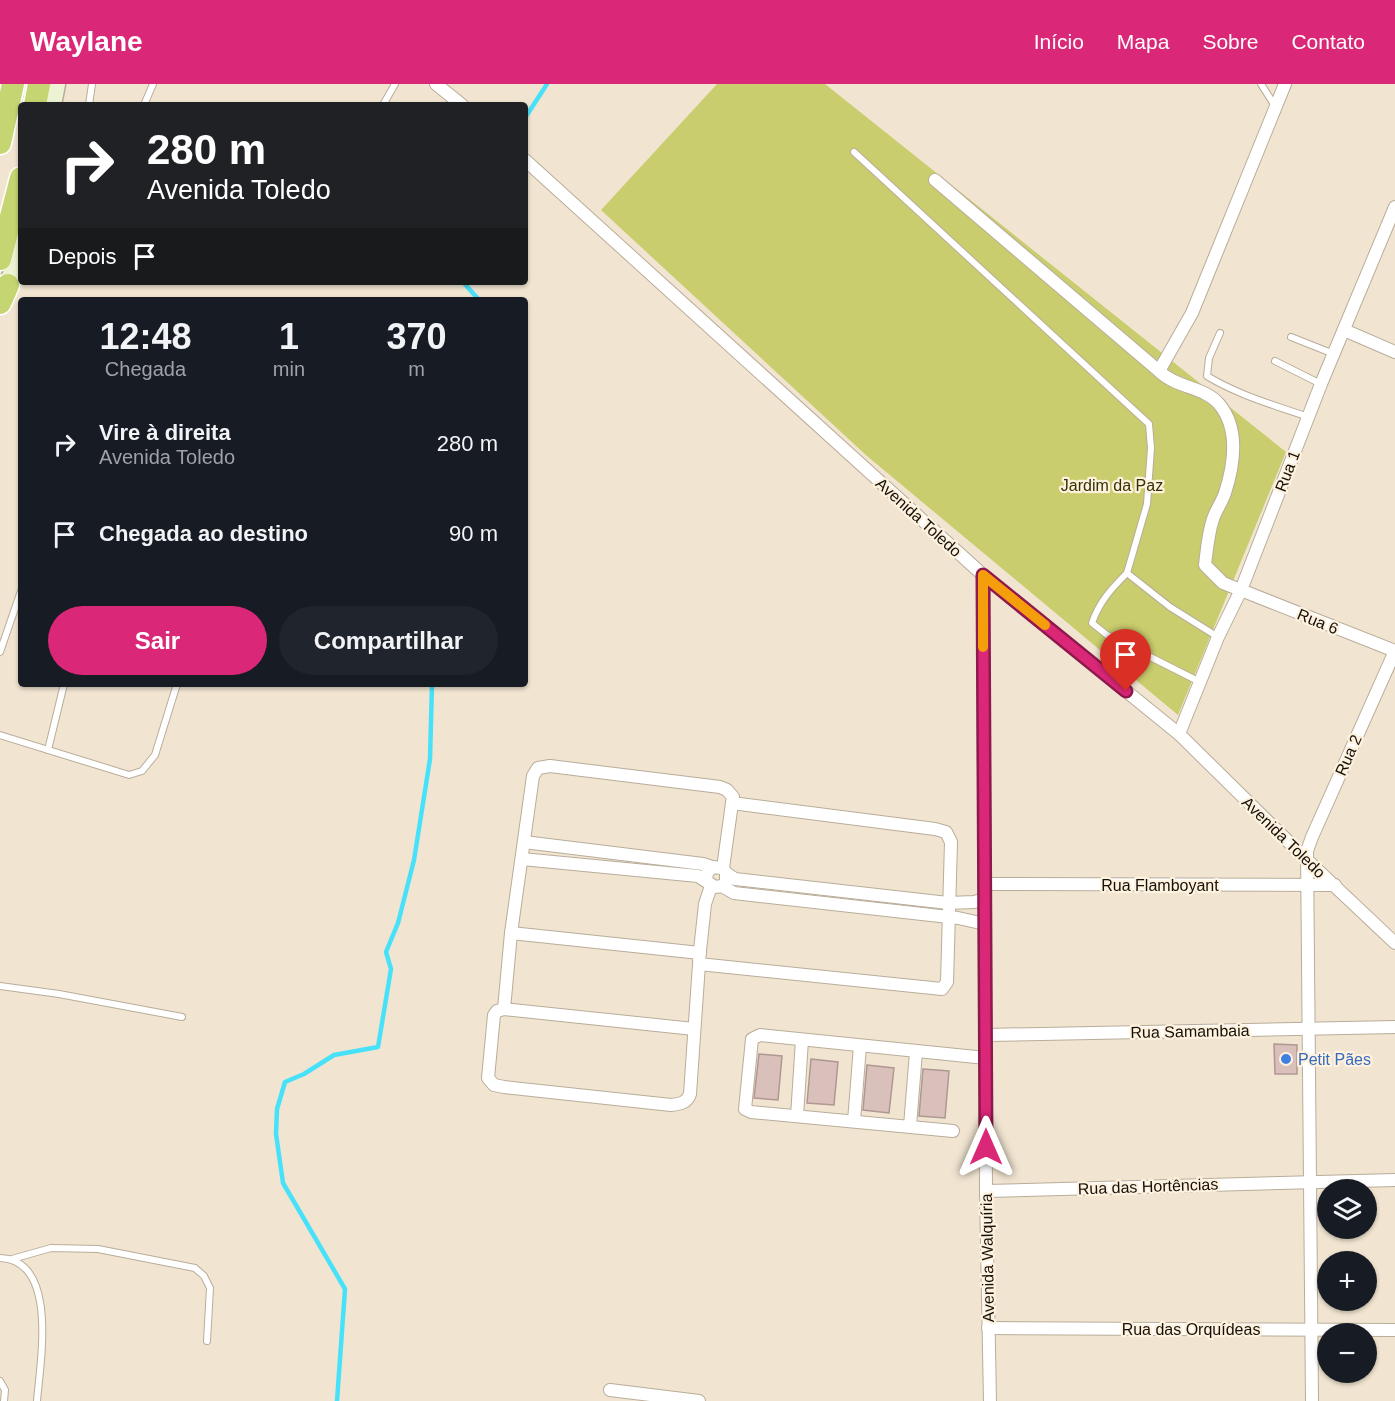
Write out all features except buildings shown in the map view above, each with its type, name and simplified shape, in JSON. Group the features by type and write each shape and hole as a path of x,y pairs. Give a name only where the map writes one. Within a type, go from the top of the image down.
{"highway":[{"path":"0,143 13,84"},
{"path":"36,102 39,84"},
{"path":"0,259 18,190"}],"main road":[{"path":"54,102 57,84"},
{"path":"0,308 18,252"}],"street":[{"path":"935,180 1159,370 1192,313 1285,84"},
{"path":"438,85 458,102"},
{"name":"Avenida Toledo","path":"528,163 983,575 1179,734 1306,860 1395,943"},
{"name":"Rua 1","path":"1179,734 1218,637 1241,590 1321,384 1395,207"},
{"path":"1344,330 1395,352"},
{"name":"Rua 6","path":"1159,370 1174,383 1212,398 1227,416 1233,433 1232,462 1225,493 1213,519 1205,565 1223,583 1395,651"},
{"name":"Avenida Walquíria","path":"983,575 986,1191 990,1401"},
{"name":"Rua 2","path":"1306,860 1312,837 1395,651"},
{"path":"504,1009 511,933 533,776 538,768 543,766 720,787 727,790 733,797 720,870 726,883 713,884"},
{"path":"511,933 942,989 946,982 951,842 946,832 732,803"},
{"path":"524,842 702,864 720,870 735,879 948,903 974,902 985,899"},
{"path":"522,859 698,876 734,892 948,917 985,924"},
{"path":"1306,860 1312,1401"},
{"path":"713,884 707,873 720,870"},
{"path":"694,1029 504,1009 494,1014 488,1078 494,1085 671,1105 684,1103 690,1094 705,904 713,884"},
{"name":"Rua Flamboyant","path":"985,884 1335,885"},
{"name":"Rua Samambaia","path":"986,1035 1395,1027"},
{"path":"953,1131 751,1112 745,1109 752,1039 759,1035 986,1058"},
{"path":"797,1116 802,1040"},
{"path":"854,1121 860,1046"},
{"path":"910,1126 916,1052"},
{"name":"Rua das Hortências","path":"986,1191 1395,1180"},
{"name":"Rua das Orquídeas","path":"988,1328 1395,1330"},
{"path":"610,1390 699,1401"}],"lane":[{"path":"89,102 92,84"},
{"path":"145,102 153,84"},
{"path":"384,102 395,84"},
{"path":"1261,84 1275,107"},
{"path":"855,152 1149,424 1151,448 1147,504 1127,573 1106,596 1095,612 1092,623 1107,635 1200,682"},
{"path":"1220,333 1209,358 1207,376 1221,385 1308,417"},
{"path":"1291,337 1334,354"},
{"path":"1275,361 1321,384"},
{"path":"1127,573 1170,607 1218,637"},
{"path":"0,652 18,607"},
{"path":"48,750 63,687"},
{"path":"0,735 129,775 142,771 155,754 176,687"},
{"path":"0,986 59,994 182,1017"},
{"path":"0,1258 12,1259 51,1248 98,1249 195,1269 204,1276 210,1288 207,1341"},
{"path":"12,1259 31,1276 39,1298 42,1324 37,1401"},
{"path":"0,1381 5,1390 4,1401"}],"green space":[{"name":"Jardim da Paz","path":"717,84 825,84 1286,452 1178,715 867,456 601,210"}],"waterway":[{"path":"528,113 547,84"},
{"path":"466,285 476,297"},
{"path":"337,1401 345,1289 283,1183 276,1134 277,1109 285,1082 304,1074 334,1055 378,1047 391,969 386,952 398,923 414,860 430,759 432,687"}],"slow traffic":[{"path":"983,647 983,575 1045,625"}],"place":[{"name":"Petit Pães","path":"1286,1059"}],"route":[{"path":"986,1147 983,575 1126,691"}]}
